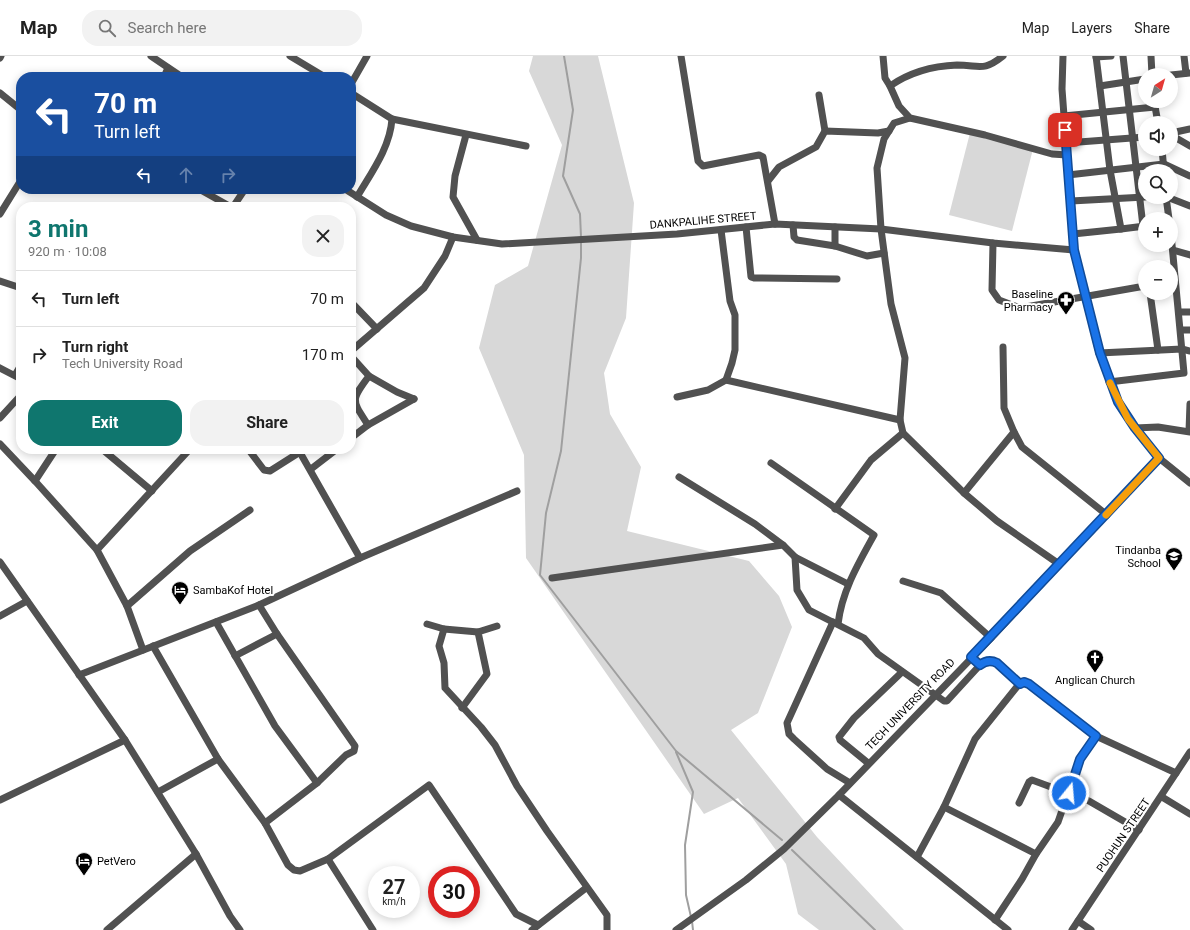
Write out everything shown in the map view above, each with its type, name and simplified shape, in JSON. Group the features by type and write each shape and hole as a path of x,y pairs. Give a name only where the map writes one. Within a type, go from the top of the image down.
{"street":[{"path":"151,56 174,72"},
{"path":"356,75 367,56"},
{"path":"682,56 698,162 703,166 759,155 763,157 775,224"},
{"path":"883,56 885,78 899,106 910,118"},
{"path":"890,86 906,76 920,71 957,65 987,67 1003,56"},
{"path":"1062,56 1064,116 1074,250 1100,353 1118,402 1135,428 1159,458 1190,483"},
{"path":"1111,56 1096,57 1110,170 1121,229"},
{"path":"1124,56 1138,172"},
{"path":"1151,56 1152,68"},
{"path":"1178,74 1188,73 1184,56"},
{"path":"292,57 316,72"},
{"path":"166,72 168,68"},
{"path":"1100,86 1138,80"},
{"path":"0,92 16,106"},
{"path":"768,181 779,167 816,147 825,131 819,95"},
{"path":"356,96 392,119 526,146"},
{"path":"1064,116 1138,107"},
{"path":"1059,564 997,521 964,493 903,433 900,420 905,358 891,304 881,230 877,168 884,139 894,123 910,118 984,135 1052,154 1067,155"},
{"path":"357,197 391,133 392,119"},
{"path":"1178,132 1190,128"},
{"path":"825,131 878,133 889,131"},
{"path":"466,135 455,176 453,197 477,240"},
{"path":"1066,143 1138,138"},
{"path":"1178,138 1190,146"},
{"path":"1068,175 1137,167"},
{"path":"1178,172 1190,176"},
{"path":"0,214 16,188"},
{"path":"208,194 223,202"},
{"name":"DANKPALIHE STREET","path":"352,194 386,215 411,226 453,238 510,243 721,230 775,224 881,230 993,243 1074,250"},
{"path":"1071,201 1138,197"},
{"path":"1178,202 1190,206"},
{"path":"793,225 794,237 797,240 835,246 867,256 884,253"},
{"path":"746,227 751,276 754,278 837,279"},
{"path":"835,227 835,246"},
{"path":"1073,234 1138,227"},
{"path":"721,230 730,301 735,315 735,350 726,380"},
{"path":"356,347 424,288 445,256 453,238"},
{"path":"993,243 992,290 999,300 1020,308 1138,287"},
{"path":"1178,251 1190,255"},
{"path":"0,281 16,286"},
{"path":"1151,300 1158,350"},
{"path":"1110,382 1184,373 1186,350 1181,330 1177,300"},
{"path":"356,307 377,329"},
{"path":"1179,312 1190,312"},
{"path":"1181,330 1190,330"},
{"path":"1003,348 1004,408 1022,447 1107,515"},
{"path":"1100,353 1186,350"},
{"path":"356,362 369,376 397,392 414,399 368,425 356,434"},
{"path":"0,368 16,376"},
{"path":"356,396 369,376"},
{"path":"677,397 708,390 726,380 900,420"},
{"path":"0,418 16,400"},
{"path":"1135,428 1158,427 1189,431 1190,404"},
{"path":"356,406 368,425"},
{"path":"964,493 1014,432"},
{"path":"835,509 870,460 903,433"},
{"path":"0,444 97,550 127,606 143,650"},
{"path":"35,481 53,454"},
{"path":"108,454 152,490"},
{"path":"97,550 185,454"},
{"path":"252,454 264,470 270,472 295,454"},
{"path":"301,454 311,469 360,558"},
{"path":"311,469 330,454"},
{"name":"TECH UNIVERSITY ROAD","path":"676,930 746,880 784,849 839,795 935,694 991,638 1159,458"},
{"path":"771,463 874,535 848,584 840,605 836,623 790,717 788,728 794,738 827,769 850,783"},
{"path":"679,477 755,524 783,545 795,557 848,584"},
{"path":"79,675 259,604 360,558 517,490"},
{"path":"127,606 190,550 250,510"},
{"path":"552,578 783,545"},
{"path":"795,557 797,590 809,610 864,638 878,654 944,701 947,701 984,662 994,662 1020,684"},
{"path":"0,562 125,740 196,854 230,916 240,930"},
{"path":"903,581 941,593 991,638"},
{"path":"0,616 27,601"},
{"path":"259,604 277,634 356,746 354,751 346,755 317,783 265,823"},
{"path":"216,622 275,726 317,783"},
{"path":"427,624 444,629 478,632 497,626"},
{"path":"444,629 439,646 444,663 445,688 481,727 495,745 517,786 586,888 607,915 607,930"},
{"path":"462,708 487,674 478,632"},
{"path":"235,656 277,634"},
{"path":"153,646 218,759 265,823 288,865 294,870 300,872 328,858 429,785 516,914 535,928 586,888"},
{"path":"971,657 980,665"},
{"path":"868,764 840,740 839,737 854,718 902,672"},
{"path":"916,857 944,807 975,740 1020,684 1024,682 1029,684 1096,736 1176,773"},
{"path":"995,920 1022,879 1036,854 1058,822 1080,759 1096,736"},
{"path":"0,800 125,740"},
{"name":"PUOHUN STREET","path":"1072,930 1138,830 1162,797 1190,752"},
{"path":"158,792 218,759"},
{"path":"1019,803 1031,780 1089,801 1138,830"},
{"path":"839,795 1008,930"},
{"path":"1162,797 1190,814"},
{"path":"944,807 1036,854"},
{"path":"113,929 196,854"},
{"path":"328,858 372,930"},
{"path":"1078,921 1091,930"}],"shaded area":[{"path":"533,56 598,56 634,203 626,318 604,373 610,414 641,467 627,531 749,561 779,596 792,627 758,713 731,730 817,837 904,930 819,930 798,914 786,864 738,798 704,814 526,558 524,455 479,348 495,285 528,266 562,145 529,71"},
{"path":"970,133 1033,149 1012,231 949,215"}],"waterway":[{"path":"564,56 573,110 563,176 580,214 581,237"},
{"path":"581,242 581,258 561,451 546,513 540,575 676,751 782,840"},
{"path":"676,752 693,792 685,845 686,895 691,917"},
{"path":"792,850 875,930"},
{"path":"692,921 693,930"}],"slow traffic":[{"path":"1106,515 1159,458 1128,419 1118,402 1110,383"}],"place":[{"name":"Baseline Pharmacy","path":"1066,315"},
{"name":"Tindanba School","path":"1174,571"},
{"name":"SambaKof Hotel","path":"180,605"},
{"name":"Anglican Church","path":"1095,673"},
{"name":"PetVero","path":"84,876"}],"route":[{"path":"1065,130 1074,250 1100,353 1118,402 1128,419 1159,458 991,638 971,657 980,665 984,662 997,663 1020,684 1024,682 1029,684 1096,736 1080,759 1069,793"}]}
